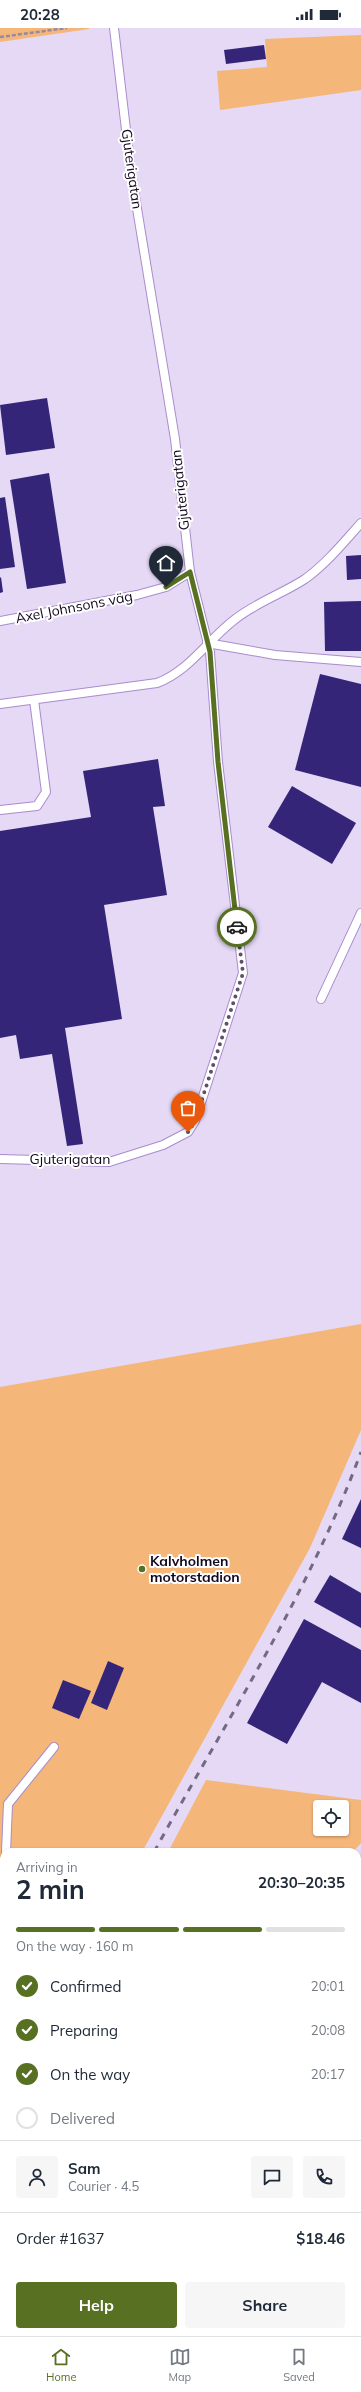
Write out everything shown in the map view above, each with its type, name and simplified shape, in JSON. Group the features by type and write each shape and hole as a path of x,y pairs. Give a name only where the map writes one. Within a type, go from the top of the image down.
{"lane":[{"name":"Gjuterigatan","path":"0,1159 109,1162 163,1145 188,1132 195,1121 243,973 218,762 208,643 190,572 175,439 131,172 114,28"},
{"path":"0,704 157,683 182,670 208,643 236,618 305,579 335,552 361,523"},
{"name":"Axel Johnsons väg","path":"0,621 136,595 166,587 190,572"},
{"path":"208,643 274,655 361,662"},
{"path":"0,810 37,806 46,792 34,700"},
{"path":"321,1000 361,913"},
{"path":"6,1848 8,1804 54,1747"}],"path":[{"path":"0,37 67,28"}],"shaded area":[{"path":"0,28 89,28 89,29 0,42"},
{"path":"361,35 361,90 220,110 217,71 267,67 265,39"},
{"name":"Kalvholmen motorstadion","path":"361,1324 361,1430 310,1548 144,1848 0,1848 0,1387"},
{"path":"206,1780 361,1800 361,1843 357,1848 170,1848"}],"building":[{"path":"264,45 266,59 226,64 224,50"},
{"path":"47,398 55,448 6,455 0,405"},
{"path":"49,473 66,583 27,589 10,480"},
{"path":"5,497 15,567 0,569 0,498"},
{"path":"361,555 361,579 347,580 346,556"},
{"path":"1,577 3,592 0,593 0,578"},
{"path":"361,601 361,651 325,651 324,602"},
{"path":"320,674 361,684 361,787 295,770"},
{"path":"158,759 165,806 153,807 167,895 104,905 122,1019 65,1028 83,1144 67,1146 52,1054 20,1059 16,1035 0,1038 0,831 91,817 83,771"},
{"path":"292,786 356,823 332,864 268,827"},
{"path":"361,1499 361,1548 342,1539"},
{"path":"330,1575 361,1593 361,1628 314,1602"},
{"path":"304,1619 361,1650 361,1703 322,1682 287,1744 247,1723"},
{"path":"108,1661 124,1668 107,1710 91,1703"},
{"path":"63,1680 91,1691 79,1719 52,1708"}],"railway":[{"path":"156,1848 292,1606 317,1556 361,1452"}],"way so far":[{"path":"188,1132 195,1121 225,1034 243,973 237,927"}],"place":[{"name":"Kalvholmen motorstadion","path":"142,1569"}],"route":[{"path":"166,587 190,572 210,652 218,762 237,927"}]}
